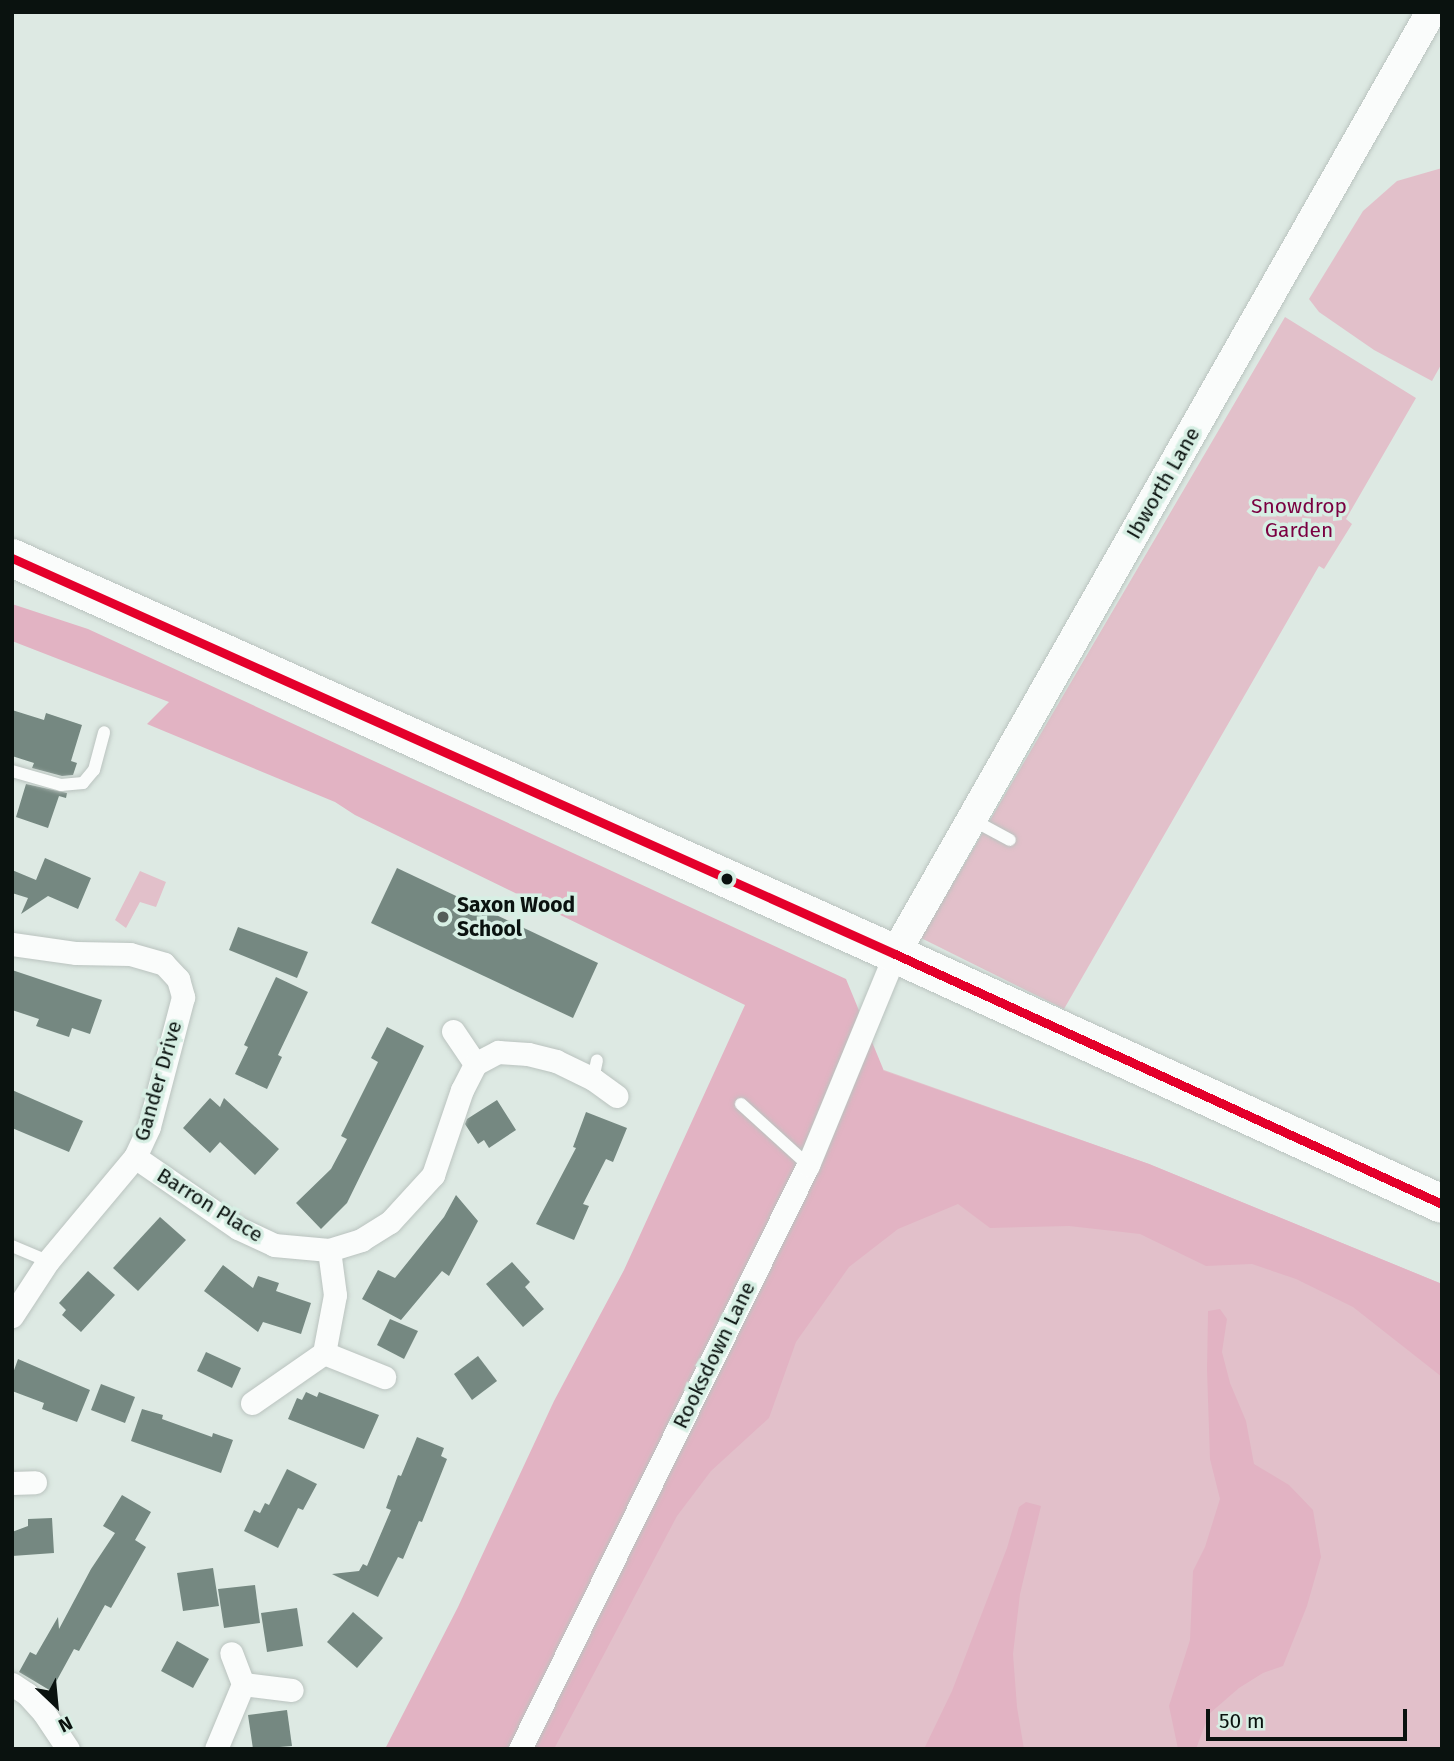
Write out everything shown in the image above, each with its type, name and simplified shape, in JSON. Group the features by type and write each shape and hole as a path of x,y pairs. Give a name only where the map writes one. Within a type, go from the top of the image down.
{"highway":[{"path":"12,558 895,954 1442,1204"}],"street":[{"name":"Ibworth Lane","path":"895,954 1431,12"},
{"name":"Gander Drive","path":"12,944 76,953 130,954 164,964 178,979 183,997 149,1127 135,1157 48,1261 12,1315"},
{"name":"Rooksdown Lane","path":"520,1749 808,1165 895,954"},
{"path":"453,1031 475,1064 498,1052 528,1054 595,1069 616,1096"},
{"name":"Barron Place","path":"135,1157 239,1228 274,1245 329,1250 361,1240 390,1222 433,1175 462,1090 475,1064"},
{"path":"252,1404 324,1353 335,1295 329,1250"},
{"path":"324,1353 384,1377"},
{"path":"216,1749 243,1684 231,1653"},
{"path":"12,1684 27,1694 44,1713 68,1749"},
{"path":"243,1684 292,1690"}],"lane":[{"path":"12,771 61,785 83,783 94,770 104,732"},
{"path":"971,819 1010,841"},
{"path":"741,1104 808,1165"},
{"path":"12,1245 48,1261"}],"green space":[{"path":"1442,168 1442,363 1432,381 1374,350 1319,312 1309,299 1363,211 1397,181"},
{"name":"Snowdrop Garden","path":"1285,317 1416,398 1346,519 1352,524 1324,569 1319,566 1064,1009 921,938"},
{"path":"140,871 166,882 156,907 140,902 126,928 115,920"},
{"path":"884,1070 1149,1164 1442,1284 1442,1749 540,1749"}],"shaded area":[{"path":"12,604 88,629 846,979 884,1071 1149,1164 1442,1284 1442,1377 1353,1307 1296,1279 1252,1264 1206,1266 1140,1234 1069,1226 990,1228 958,1204 898,1229 849,1267 796,1342 769,1418 711,1471 677,1516 554,1749 385,1749 458,1607 554,1401 624,1270 745,1005 355,815 335,802 147,724 169,702 12,641"},
{"path":"1220,1309 1227,1319 1222,1352 1230,1383 1246,1421 1254,1464 1289,1485 1313,1510 1321,1557 1307,1606 1283,1666 1263,1673 1239,1688 1209,1714 1196,1749 1178,1749 1169,1706 1190,1640 1193,1571 1205,1547 1220,1499 1210,1459 1207,1370 1208,1311"},
{"path":"1026,1502 1041,1506 1020,1594 1013,1654 1017,1707 1024,1749 924,1749 952,1691 1007,1548 1019,1507"}],"building":[{"path":"12,710 44,720 46,713 82,725 71,761 77,763 73,775 62,776 32,768 34,763 12,756"},
{"path":"26,784 67,793 66,798 59,796 48,828 16,817"},
{"path":"45,858 91,878 78,909 48,896 21,914 28,898 12,893 12,870 36,880"},
{"name":"Saxon Wood School","path":"397,868 598,963 573,1018 371,923"},
{"path":"238,927 308,952 297,978 229,950"},
{"path":"12,970 102,1000 90,1034 72,1028 69,1037 36,1026 39,1019 12,1010"},
{"path":"276,977 308,992 278,1055 282,1057 267,1089 235,1074 248,1047 244,1045"},
{"path":"387,1027 424,1046 347,1203 321,1229 296,1203 331,1169 347,1139 341,1136 378,1062 371,1058"},
{"path":"12,1090 83,1121 69,1152 12,1128"},
{"path":"210,1098 220,1107 224,1098 279,1149 255,1175 220,1142 210,1153 183,1128"},
{"path":"497,1100 516,1130 489,1148 484,1140 478,1144 465,1124 467,1119"},
{"path":"586,1112 627,1128 613,1162 606,1159 583,1204 589,1206 574,1240 536,1224 576,1148 573,1147"},
{"path":"456,1195 478,1221 449,1276 442,1271 401,1320 362,1299 378,1270 395,1278 444,1217"},
{"path":"160,1217 186,1240 138,1291 113,1268"},
{"path":"512,1262 530,1282 525,1287 544,1309 523,1327 486,1284"},
{"path":"223,1265 253,1288 258,1276 279,1283 276,1291 311,1303 301,1334 263,1322 258,1332 204,1291"},
{"path":"88,1271 115,1295 81,1332 62,1315 66,1310 59,1303"},
{"path":"390,1319 418,1331 404,1359 377,1345"},
{"path":"206,1352 241,1368 232,1388 197,1371"},
{"path":"478,1356 497,1381 472,1400 454,1374"},
{"path":"18,1359 90,1390 77,1422 42,1409 44,1403 12,1391 12,1376"},
{"path":"101,1384 135,1397 125,1423 91,1410"},
{"path":"306,1392 317,1397 319,1392 379,1415 364,1449 288,1419 297,1398 302,1400"},
{"path":"142,1409 163,1415 162,1419 212,1437 213,1433 233,1440 221,1473 131,1441"},
{"path":"417,1437 444,1448 441,1456 447,1459 422,1522 419,1521 403,1559 398,1557 378,1597 332,1574 359,1571 363,1564 367,1566 391,1510 386,1508 398,1475 401,1476"},
{"path":"287,1469 317,1484 303,1510 298,1508 278,1548 244,1531 254,1510 260,1513 265,1503 269,1505"},
{"path":"122,1495 151,1512 135,1540 146,1547 111,1608 105,1605 79,1651 74,1649 51,1691 19,1672 30,1652 36,1655 58,1617 59,1629 91,1569 115,1533 103,1526"},
{"path":"52,1518 54,1553 12,1556 12,1532 28,1526 28,1519"},
{"path":"213,1568 219,1606 183,1611 177,1573"},
{"path":"255,1585 260,1623 224,1628 218,1589"},
{"path":"297,1608 303,1646 267,1652 261,1613"},
{"path":"353,1612 383,1638 357,1668 327,1642"},
{"path":"177,1641 209,1659 193,1688 161,1671"},
{"path":"287,1710 292,1746 253,1749 248,1715"}],"transit line":[{"path":"12,558 895,954 1442,1204"}],"place":[{"name":"Saxon Wood School","path":"443,917"}]}
